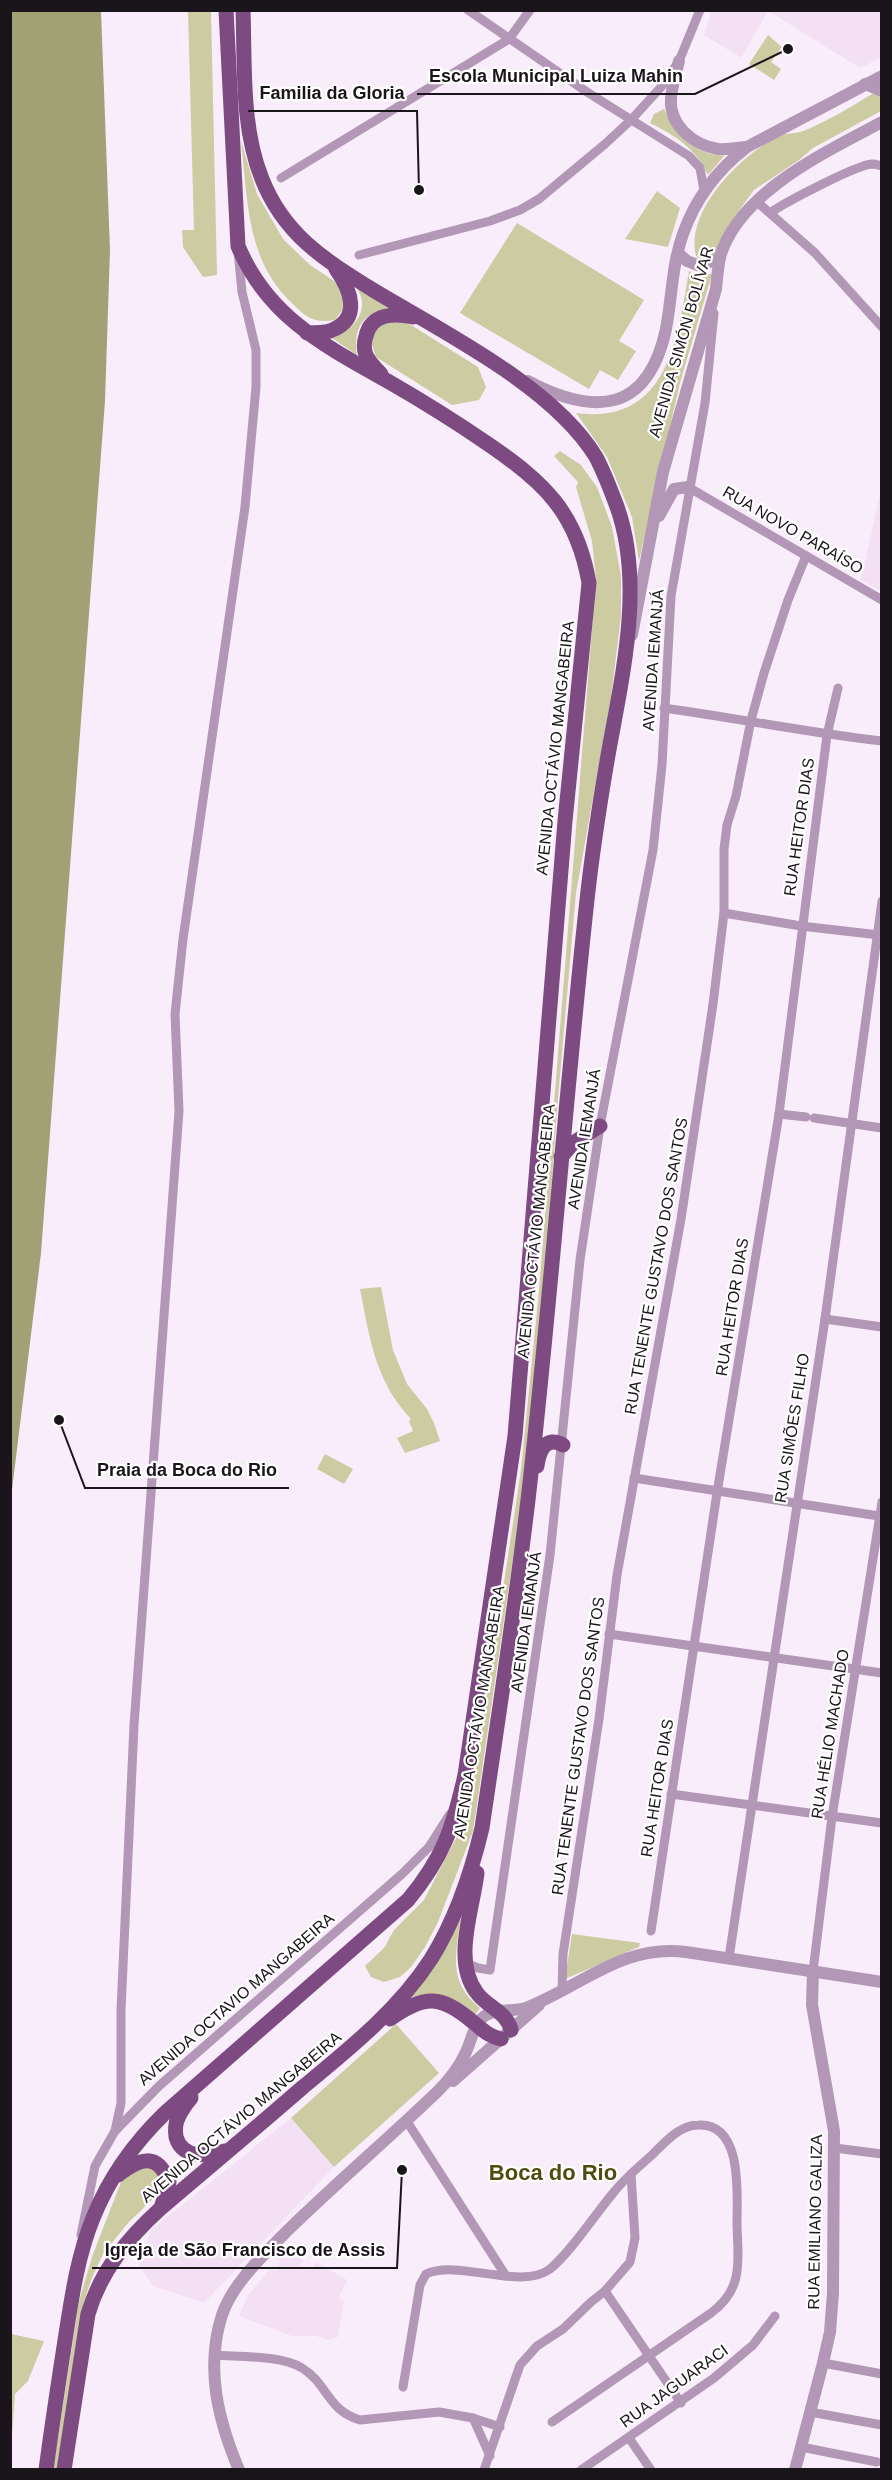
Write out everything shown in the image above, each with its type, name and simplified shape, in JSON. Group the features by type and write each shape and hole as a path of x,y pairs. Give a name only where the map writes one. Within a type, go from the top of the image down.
{"main road":[{"name":"AVENIDA OCTÁVIO MANGABEIRA","path":"46,2469 69,2309 77,2271 93,2218 111,2179 151,2127 408,1900 434,1867 445,1846 454,1819 465,1775 515,1436 565,821 589,583 585,560 575,534 555,500 540,483 518,464 443,413 307,333 290,320 265,293 245,263 238,246 226,10"},
{"name":"AVENIDA OCTÁVIO MANGABEIRA","path":"64,2469 88,2314 102,2278 118,2252 160,2208 353,2045 398,2001 432,1958 465,1888 482,1828 528,1497 595,828 627,647 628,554 618,509 599,462 576,431 548,404 504,368 335,266 305,244 289,226 268,193 260,174 248,124 243,10"},
{"path":"307,333 329,331 349,316 352,304 351,294 335,266"},
{"path":"388,382 366,355 364,344 366,333 375,320 387,315 400,314 422,320"},
{"path":"561,1157 573,1143 600,1126"},
{"path":"528,1497 539,1452 550,1442 556,1441 562,1445"},
{"path":"353,2045 410,2006 429,2000 440,2000 450,2004 488,2036 506,2035 508,2021 476,1993 466,1963 466,1946 482,1828"},
{"path":"205,2078 178,2116 176,2135 182,2148 195,2155 205,2156 228,2150"},
{"path":"111,2179 139,2161 152,2161 160,2167 169,2182 160,2208"}],"street":[{"path":"468,10 694,160 701,173 704,190"},
{"path":"281,178 509,39 530,10"},
{"path":"699,10 679,61 671,99 672,111 682,130 699,143 719,149 747,147"},
{"path":"359,255 469,227 520,210 559,183 631,120 662,86 679,61"},
{"name":"AVENIDA SIMÓN BOLÍVAR","path":"504,368 550,392 574,401 600,403 619,399 628,394 648,376 657,356 665,331 678,253 687,222 704,190 720,169 747,147 882,76"},
{"path":"865,84 882,91"},
{"name":"AVENIDA SIMÓN BOLÍVAR","path":"627,647 635,626 650,536 669,447 716,289 720,258 732,232 756,201 793,173 880,121"},
{"path":"770,213 789,200 864,166 874,164 882,166"},
{"path":"756,201 815,253 882,327"},
{"path":"115,2131 121,2103 122,2010 134,1725 178,1144 180,1083 175,1014 183,939 245,507 256,387 256,350 242,292 238,246"},
{"path":"678,253 687,261 700,266 720,258"},
{"name":"AVENIDA IEMANJÁ","path":"466,1963 490,1970 539,1645 576,1297 600,1126 653,850 659,806 671,596 688,487 705,403 716,289"},
{"path":"650,536 670,493 678,487 688,487"},
{"name":"RUA NOVO PARAÍSO","path":"688,487 882,600"},
{"name":"RUA TENENTE GUSTAVO DOS SANTOS","path":"562,1990 563,1954 599,1719 609,1634 634,1478 681,1219 713,1004 724,913 723,849 727,825 736,796 751,720 775,635 806,556"},
{"name":"RUA HEITOR DIAS","path":"651,1931 717,1493 779,1114 827,735 838,688"},
{"path":"664,708 751,720 827,735 882,741"},
{"name":"RUA SIMÕES FILHO","path":"729,1958 825,1319 882,901"},
{"path":"724,913 801,926 878,935"},
{"path":"779,1114 882,1128"},
{"path":"825,1319 882,1327"},
{"path":"634,1478 717,1493 879,1516"},
{"name":"RUA HÉLIO MACHADO","path":"813,1971 832,1816 882,1502"},
{"path":"870,1578 882,1579"},
{"path":"609,1634 882,1673"},
{"name":"AVENIDA OCTAVIO MANGABEIRA","path":"77,2271 90,2184 95,2166 115,2131 159,2086 417,1860 429,1847 450,1813 465,1775"},
{"path":"671,1794 882,1823"},
{"path":"239,2469 219,2410 213,2384 214,2355 222,2314 238,2285 267,2252 333,2186 440,2089 460,2063 477,2025 483,2018 496,2011 520,2010 605,1967 648,1951 672,1950 882,1982"},
{"name":"RUA EMILIANO GALIZA","path":"795,2469 830,2332 833,2294 835,2148 812,2005 813,1971"},
{"path":"440,2089 458,2078 549,1997"},
{"path":"406,2120 506,2276"},
{"path":"404,2387 420,2285 426,2274 441,2270 529,2276 549,2270 616,2189 668,2139 697,2124 710,2126 721,2133 729,2143 734,2156 737,2260 736,2277 731,2292 711,2313 552,2422"},
{"path":"835,2148 882,2154"},
{"path":"484,2469 520,2365 528,2355 563,2329 605,2291 630,2262 634,2250 631,2174"},
{"path":"605,2291 681,2403"},
{"name":"RUA JAGUARACI","path":"581,2469 681,2403 741,2356 764,2332 775,2316"},
{"path":"214,2355 278,2361 301,2368 337,2409 347,2417 360,2420 440,2412 473,2418 500,2427"},
{"path":"823,2363 882,2374"},
{"path":"810,2412 882,2425"},
{"path":"473,2418 490,2456"},
{"path":"629,2438 651,2469"},
{"path":"801,2447 877,2462"}],"shaded area":[{"path":"11,10 101,11 110,250 105,401 41,1253 11,1498"},
{"path":"712,11 768,11 741,58 704,35"},
{"path":"768,11 881,11 881,58 860,68"},
{"path":"881,489 881,591 861,580"},
{"path":"291,2118 334,2167 204,2303 153,2286 139,2265 151,2230"},
{"path":"283,2248 303,2260 300,2266 310,2270 316,2262 347,2280 339,2297 344,2301 338,2337 328,2340 316,2336 292,2336 239,2316 248,2295 270,2269 277,2271 280,2261 274,2257"}],"green space":[{"path":"188,11 211,11 217,275 203,277 183,247 182,230 194,230"},
{"path":"768,35 782,47 771,62 781,69 774,80 749,64"},
{"path":"881,89 881,111 813,148 754,190 733,219 715,256 701,260 696,256 695,239 699,220 708,202 734,169 766,143 781,135 798,133 810,128"},
{"path":"664,109 674,128 687,142 703,151 724,156 708,175 691,150 650,123 654,114"},
{"path":"241,141 257,194 283,239 310,265 337,283 344,293 344,308 335,320 322,321 304,314 278,288 266,270 252,229"},
{"path":"657,191 680,208 668,247 625,239"},
{"path":"517,223 644,300 619,341 636,351 618,380 600,370 589,389 460,313"},
{"path":"689,271 693,274 712,274 680,383 639,561 632,517 607,457 576,413 607,413 631,406 649,392 662,372 672,349"},
{"path":"357,287 389,308 372,314 362,323 357,337 357,355 332,338 349,329 360,314 362,299"},
{"path":"400,321 411,325 478,367 486,387 479,400 452,405 376,357 370,339 372,334 382,325"},
{"path":"560,451 581,465 597,487 612,527 621,576 621,616 611,697 576,893 544,1292 526,1470 473,1831 438,1922 425,1947 411,1967 400,1977 384,1982 371,1977 365,1966 384,1948 394,1930 424,1900 463,1825 474,1781 521,1470 539,1291 596,579 592,541 576,487 578,482 554,456"},
{"path":"381,1287 393,1350 407,1384 427,1409 440,1441 405,1453 397,1438 413,1431 409,1421 411,1419 389,1390 382,1374 371,1342 360,1289"},
{"path":"325,1454 353,1469 344,1484 317,1469"},
{"path":"461,1916 456,1966 462,1988 480,2008 472,2019 459,2005 446,1997 421,1995 411,1997"},
{"path":"572,1934 640,1943 639,1947 565,1979"},
{"path":"396,2024 439,2073 334,2167 291,2118"},
{"path":"147,2166 156,2171 161,2183 157,2195 128,2223 103,2254 84,2301 57,2469 53,2470 79,2301 93,2254 121,2182 133,2168"},
{"path":"11,2334 44,2341 28,2381 15,2394 11,2449"}],"place":[{"name":"Escola Municipal Luiza Mahin","path":"788,49"},
{"name":"Familia da Gloria","path":"419,190"},
{"name":"Praia da Boca do Rio","path":"59,1420"},
{"name":"Igreja de São Francisco de Assis","path":"402,2170"}],"district":[{"name":"Boca do Rio","path":"553,2172"}]}
